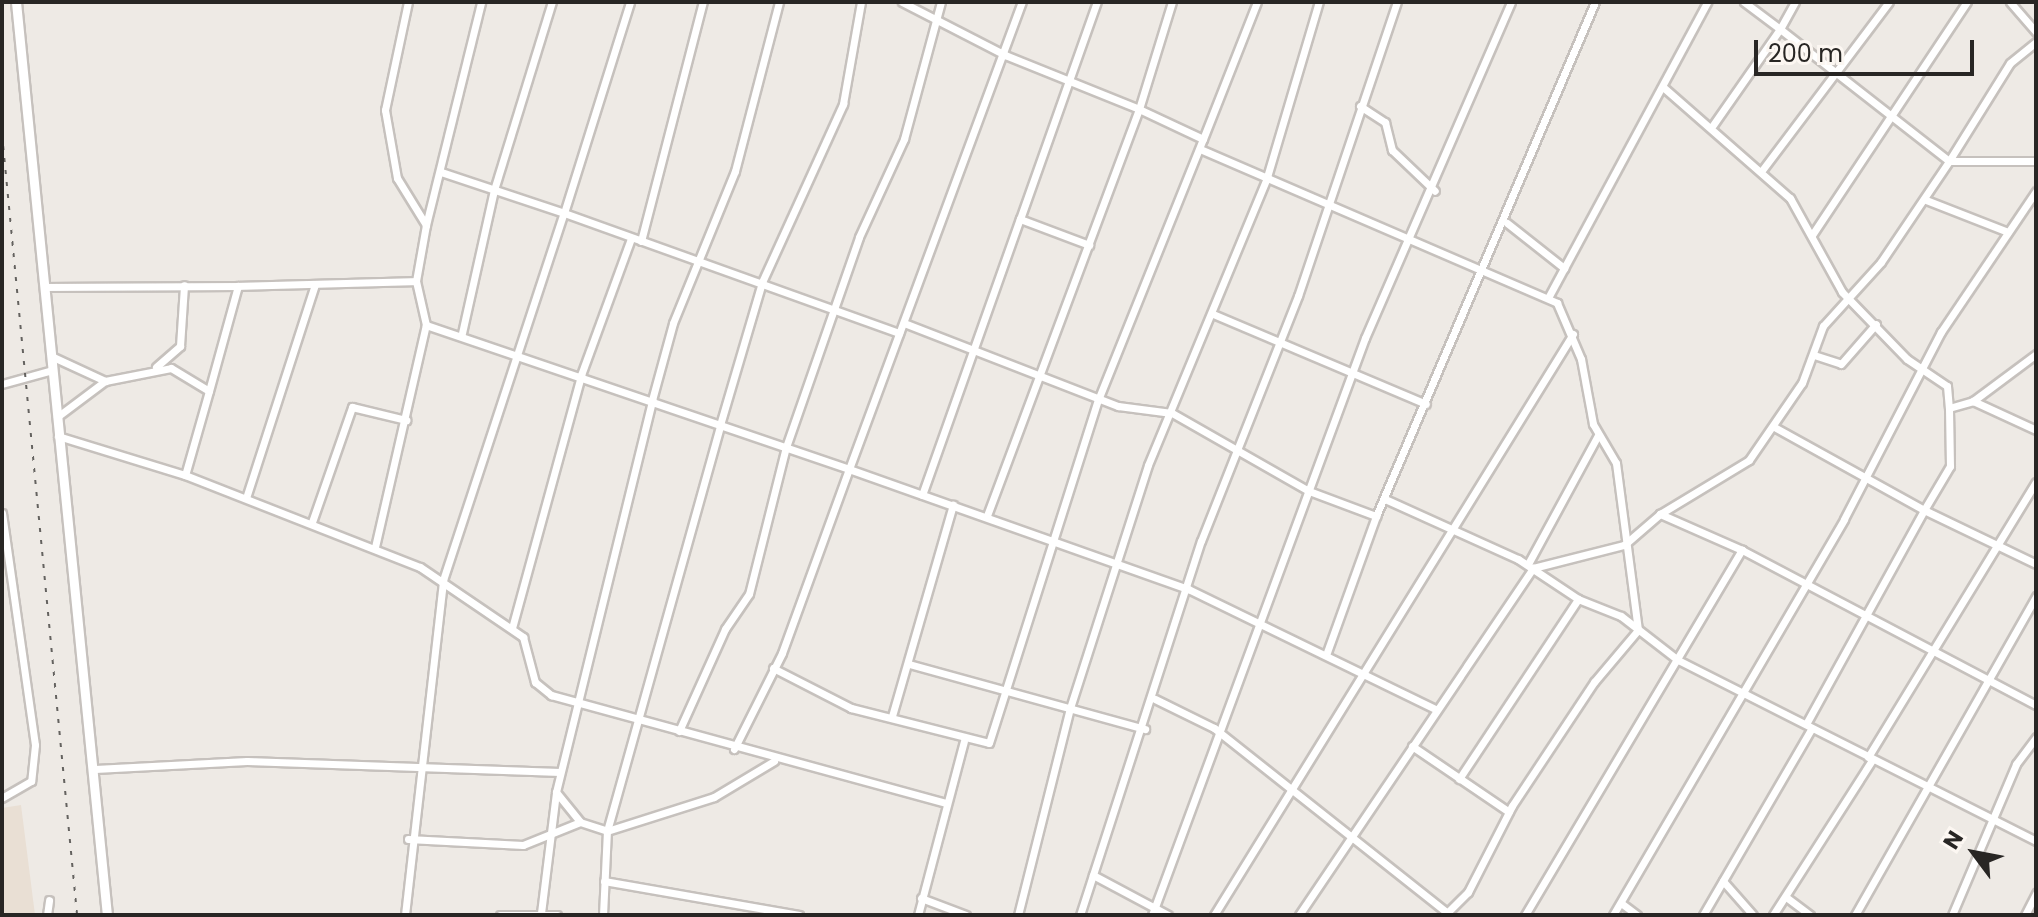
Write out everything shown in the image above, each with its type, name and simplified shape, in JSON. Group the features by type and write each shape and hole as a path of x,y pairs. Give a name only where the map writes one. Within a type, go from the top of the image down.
{"street":[{"path":"16,2 58,436 95,769 107,915"},
{"path":"408,2 385,110 397,178 426,225"},
{"path":"375,547 426,325 416,281 426,225 481,2"},
{"path":"462,333 494,190 552,2"},
{"path":"405,915 408,839 426,764 443,580 522,355 630,2"},
{"path":"641,241 703,2"},
{"path":"541,913 548,837 560,772 652,400 673,323 735,171 779,2"},
{"path":"603,915 607,831 640,722 720,425 762,282 843,104 861,2"},
{"path":"902,2 1005,55 1068,83 1139,109 1203,139"},
{"path":"679,731 725,629 749,594 786,447 838,310 859,237 904,139 941,2"},
{"path":"734,749 773,668 1005,55 1022,2"},
{"path":"922,495 1097,2"},
{"path":"987,516 1139,109 1172,2"},
{"path":"773,668 807,690 964,741 989,743 1002,689 1098,400 1257,2"},
{"path":"1018,915 1070,708 1172,413 1267,177 1319,2"},
{"path":"1080,915 1145,729 1237,445 1328,202 1397,2"},
{"path":"1154,911 1352,374 1408,238 1435,191 1511,2"},
{"path":"1326,655 1376,516 1484,268 1507,223 1597,2"},
{"path":"1549,296 1707,2"},
{"path":"1744,2 1895,115 1949,161 2036,161"},
{"path":"1713,125 1780,29 1795,2"},
{"path":"1763,169 1838,74 1889,2"},
{"path":"1812,235 1895,115 1967,2"},
{"path":"2010,2 2036,32"},
{"path":"1530,566 1624,545 1660,514 1731,474 1776,428 1814,355 1823,326 1850,301 1926,200 2010,63 2036,42"},
{"path":"1663,87 1763,169 1812,235 1850,301 1923,372 1947,386 1949,408 1950,466 1863,616 1809,726 1703,915"},
{"path":"1360,106 1385,122 1392,150 1435,191"},
{"path":"1200,149 1549,296 1573,334 1598,435 1616,463 1624,545 1638,630"},
{"path":"441,172 701,260 899,333"},
{"path":"1613,915 1740,690 1867,478 1923,372 2036,191"},
{"path":"1926,200 2008,232"},
{"path":"1020,219 1089,245"},
{"path":"1507,223 1564,268"},
{"path":"512,628 581,375 631,238"},
{"path":"44,287 416,281"},
{"path":"154,368 180,346 184,285"},
{"path":"246,498 315,285"},
{"path":"185,475 238,286"},
{"path":"1213,314 1426,404"},
{"path":"904,323 971,354 1098,400 1172,413 1237,445 1309,491 1376,516"},
{"path":"1814,355 1841,364 1876,324"},
{"path":"426,325 462,333 922,495 1051,537 1188,589 1435,709"},
{"path":"1214,915 1289,790 1366,677 1450,529 1573,334"},
{"path":"1949,408 1973,401 2036,354"},
{"path":"51,356 105,381"},
{"path":"57,417 105,381 154,368 171,368 209,391"},
{"path":"2,384 52,370"},
{"path":"1984,391 1999,411"},
{"path":"1973,401 2036,430"},
{"path":"312,522 352,407 406,420"},
{"path":"1776,428 1924,510 1998,543 2036,564"},
{"path":"1299,915 1530,566 1598,435"},
{"path":"58,436 185,475 312,522 375,547 443,580 529,643 540,688 577,703 774,761 946,803"},
{"path":"1773,915 2036,482"},
{"path":"1385,499 1530,566 1578,599 1638,630 1678,660 1992,824 2036,841"},
{"path":"892,716 953,505"},
{"path":"2,513 35,745 31,781 2,798"},
{"path":"1660,514 1742,550 1931,654 2036,705"},
{"path":"1525,915 1742,550"},
{"path":"1855,915 1923,788 2036,596"},
{"path":"1459,779 1578,599"},
{"path":"1155,699 1221,733 1448,914 1468,892 1509,812 1597,677 1638,630"},
{"path":"909,664 1145,729"},
{"path":"1952,915 1992,824 2036,737"},
{"path":"918,915 964,741"},
{"path":"1412,746 1509,812"},
{"path":"95,769 247,761 426,764 560,772"},
{"path":"556,792 580,822 607,831 714,797 774,761"},
{"path":"408,839 520,845 548,837 580,822"},
{"path":"1093,875 1154,911 1168,915"},
{"path":"604,881 799,915"},
{"path":"1723,881 1753,915"},
{"path":"2025,915 2036,893"},
{"path":"1786,897 1810,915"},
{"path":"921,898 966,915"},
{"path":"47,915 49,900"},
{"path":"1621,903 1637,915"},
{"path":"500,915 557,915"}],"shaded area":[{"path":"21,805 35,915 2,915 2,808"}],"railway":[{"path":"2,134 77,915"}]}
